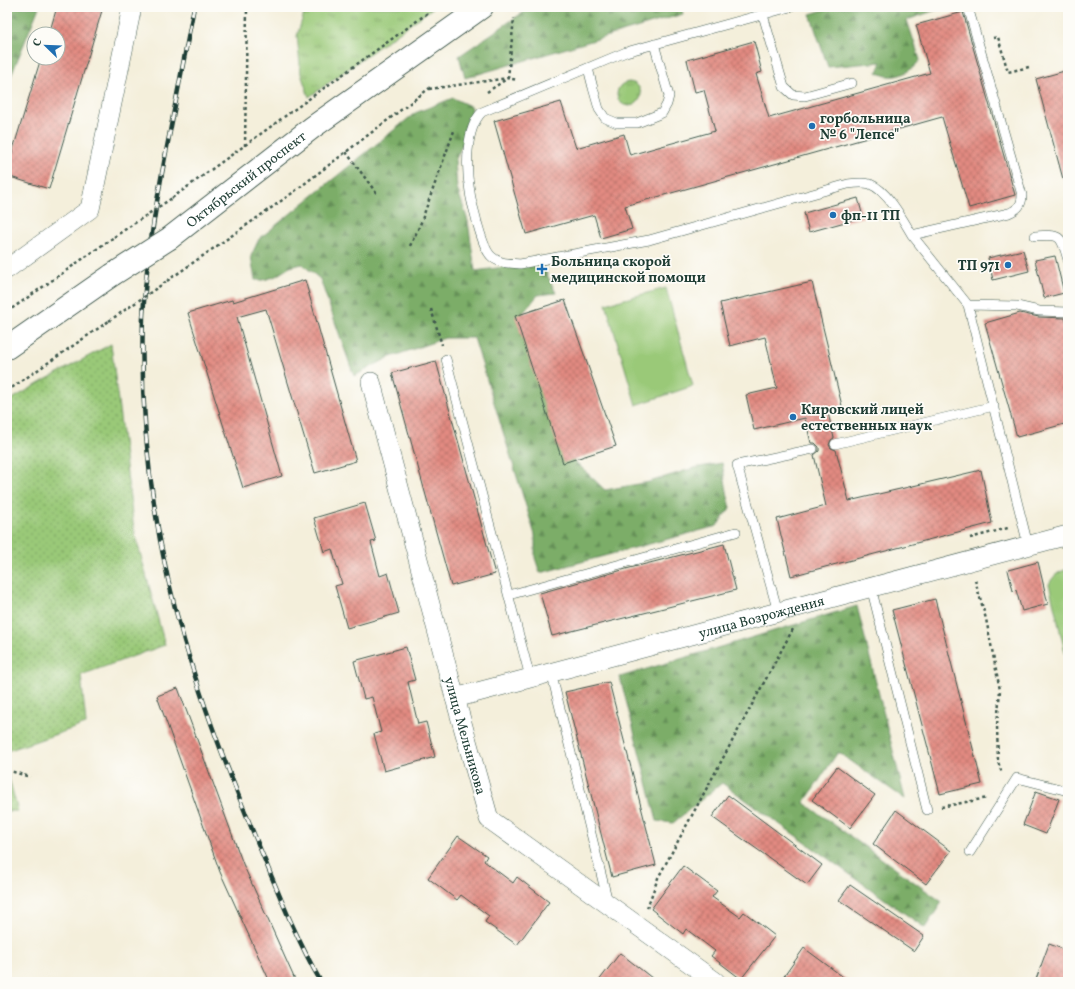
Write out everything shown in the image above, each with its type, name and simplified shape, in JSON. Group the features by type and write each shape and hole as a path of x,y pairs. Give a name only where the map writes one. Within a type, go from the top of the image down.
{"main road":[{"name":"Октябрьский проспект","path":"7,348 112,275 170,238 313,127 482,7"}],"street":[{"path":"7,269 90,209 132,7"},
{"name":"улица Мельникова","path":"371,382 455,698 489,819 716,982"},
{"name":"улица Возрождения","path":"455,698 1068,534"}],"lane":[{"path":"790,7 626,52 482,112 473,125 467,160 470,193 481,238 490,255 499,262 520,264 649,240 848,184 870,184 882,191 900,214 912,235 968,305 1028,545"},
{"path":"912,235 1009,213 1017,210 1022,203 1022,195 968,7"},
{"path":"763,15 784,87 793,95 805,96 852,83"},
{"path":"588,68 592,88 599,109 605,118 617,123 637,123 662,113 667,104 668,96 654,44"},
{"path":"1035,236 1053,235 1060,239 1063,242 1068,260"},
{"path":"968,305 1017,306 1039,311 1068,312"},
{"path":"446,359 530,678"},
{"path":"835,444 994,406"},
{"path":"778,612 737,465 813,450"},
{"path":"508,595 736,532"},
{"path":"871,587 927,810"},
{"path":"551,672 609,905"},
{"path":"970,852 1017,778 1068,790"}],"path":[{"path":"245,146 247,7"},
{"path":"7,312 172,198 436,7"},
{"path":"508,78 514,18"},
{"path":"998,37 1008,72 1029,67"},
{"path":"7,391 168,281 291,194 429,88 508,78"},
{"path":"485,93 508,78"},
{"path":"410,246 420,225 455,128"},
{"path":"346,152 377,194"},
{"path":"431,309 446,359"},
{"path":"927,810 1008,792 998,762 997,725 1000,690 986,619 970,561"},
{"path":"640,927 658,878 806,604"},
{"path":"7,770 30,777"}],"green space":[{"path":"7,7 39,7 31,26 26,26 26,39 7,86"},
{"path":"306,7 434,7 309,97 301,74 297,36"},
{"path":"531,7 681,7 683,14 465,78 459,56"},
{"path":"833,7 945,7 907,20 920,60 911,69 901,75 889,76 877,72 881,62 828,67 810,14"},
{"path":"629,82 634,83 640,89 640,99 634,105 629,106 624,105 618,99 617,94 618,89 624,83"},
{"path":"453,98 472,107 468,132 455,161 457,188 468,221 475,271 541,262 556,293 538,295 523,313 563,450 605,490 649,482 694,468 722,463 730,508 717,526 540,573 535,558 535,535 474,338 445,338 388,358 354,376 320,279 302,264 290,267 276,276 264,280 255,280 251,256 259,239 415,113"},
{"path":"666,288 693,386 636,405 606,304"},
{"path":"111,344 134,530 165,645 81,675 86,724 7,751 7,402"},
{"path":"1068,569 1068,665 1049,584 1057,574"},
{"path":"857,606 905,799 838,752 804,803 942,902 925,928 722,783 673,823 657,821 620,677"},
{"path":"7,771 18,811 7,811"}],"building":[{"path":"57,7 103,7 49,189 7,176 7,169 39,66 66,66 66,26 51,26"},
{"name":"горбольница № 6 \"Лепсе\"","path":"963,12 1015,195 969,208 942,117 625,206 632,229 601,238 594,215 526,234 494,121 561,102 576,148 624,134 630,155 715,131 704,90 695,92 687,60 754,41 762,72 756,74 769,118 930,73 916,25"},
{"path":"1068,70 1068,178 1063,179 1036,79"},
{"name":"фп-11 ТП","path":"858,198 863,217 809,232 804,213"},
{"name":"ТП 971","path":"1023,250 1029,271 993,280 988,258"},
{"path":"1055,256 1064,293 1044,298 1035,260"},
{"path":"305,280 356,461 315,473 266,309 237,317 282,476 243,488 188,313 232,300 233,302"},
{"path":"812,282 843,410 828,413 834,438 831,440 829,445 831,448 836,450 849,501 981,470 992,523 791,576 777,519 826,506 814,455 819,451 819,447 815,443 811,443 805,418 754,430 746,395 777,388 765,337 730,346 720,303"},
{"path":"565,300 616,446 563,463 515,316"},
{"path":"1020,313 1039,317 1065,318 1068,327 1068,423 1017,437 985,323"},
{"path":"436,361 495,574 451,586 392,373"},
{"path":"365,503 376,541 371,542 380,576 388,573 399,613 347,628 335,586 342,584 332,549 324,552 314,518"},
{"path":"724,544 736,590 552,636 540,593"},
{"path":"1038,562 1048,604 1022,611 1016,590 1013,591 1008,570"},
{"path":"935,599 982,784 940,794 892,610"},
{"path":"406,647 415,680 408,682 418,724 426,722 435,757 384,771 374,734 381,732 372,697 364,699 354,661"},
{"path":"609,682 656,865 612,877 565,692"},
{"path":"178,688 243,864 296,982 270,982 220,872 157,696"},
{"path":"837,767 875,795 850,828 812,800"},
{"path":"1036,791 1059,799 1046,834 1023,825"},
{"path":"728,795 822,865 807,885 712,817"},
{"path":"896,810 951,851 926,884 873,844"},
{"path":"458,836 487,856 484,861 513,883 517,877 549,902 517,945 485,922 489,916 461,895 457,900 428,878"},
{"path":"683,866 717,891 712,897 740,917 744,912 775,936 741,979 711,956 715,951 686,929 683,934 651,909"},
{"path":"850,885 924,936 914,951 839,900"},
{"path":"1049,944 1068,951 1068,982 1035,982"},
{"path":"804,948 850,982 780,982"},
{"path":"620,953 657,982 598,982"}],"railway":[{"path":"194,7 155,210 144,296 142,350 143,383 147,449 151,482 161,547 168,579 195,676 229,772 277,890 293,928 321,982"}],"place":[{"name":"горбольница № 6 \"Лепсе\"","path":"812,126"},
{"name":"фп-11 ТП","path":"833,215"},
{"name":"ТП 971","path":"1008,265"},
{"name":"Больница скорой медицинской помощи","path":"542,269"},
{"name":"Кировский лицей естественных наук","path":"793,417"}]}
